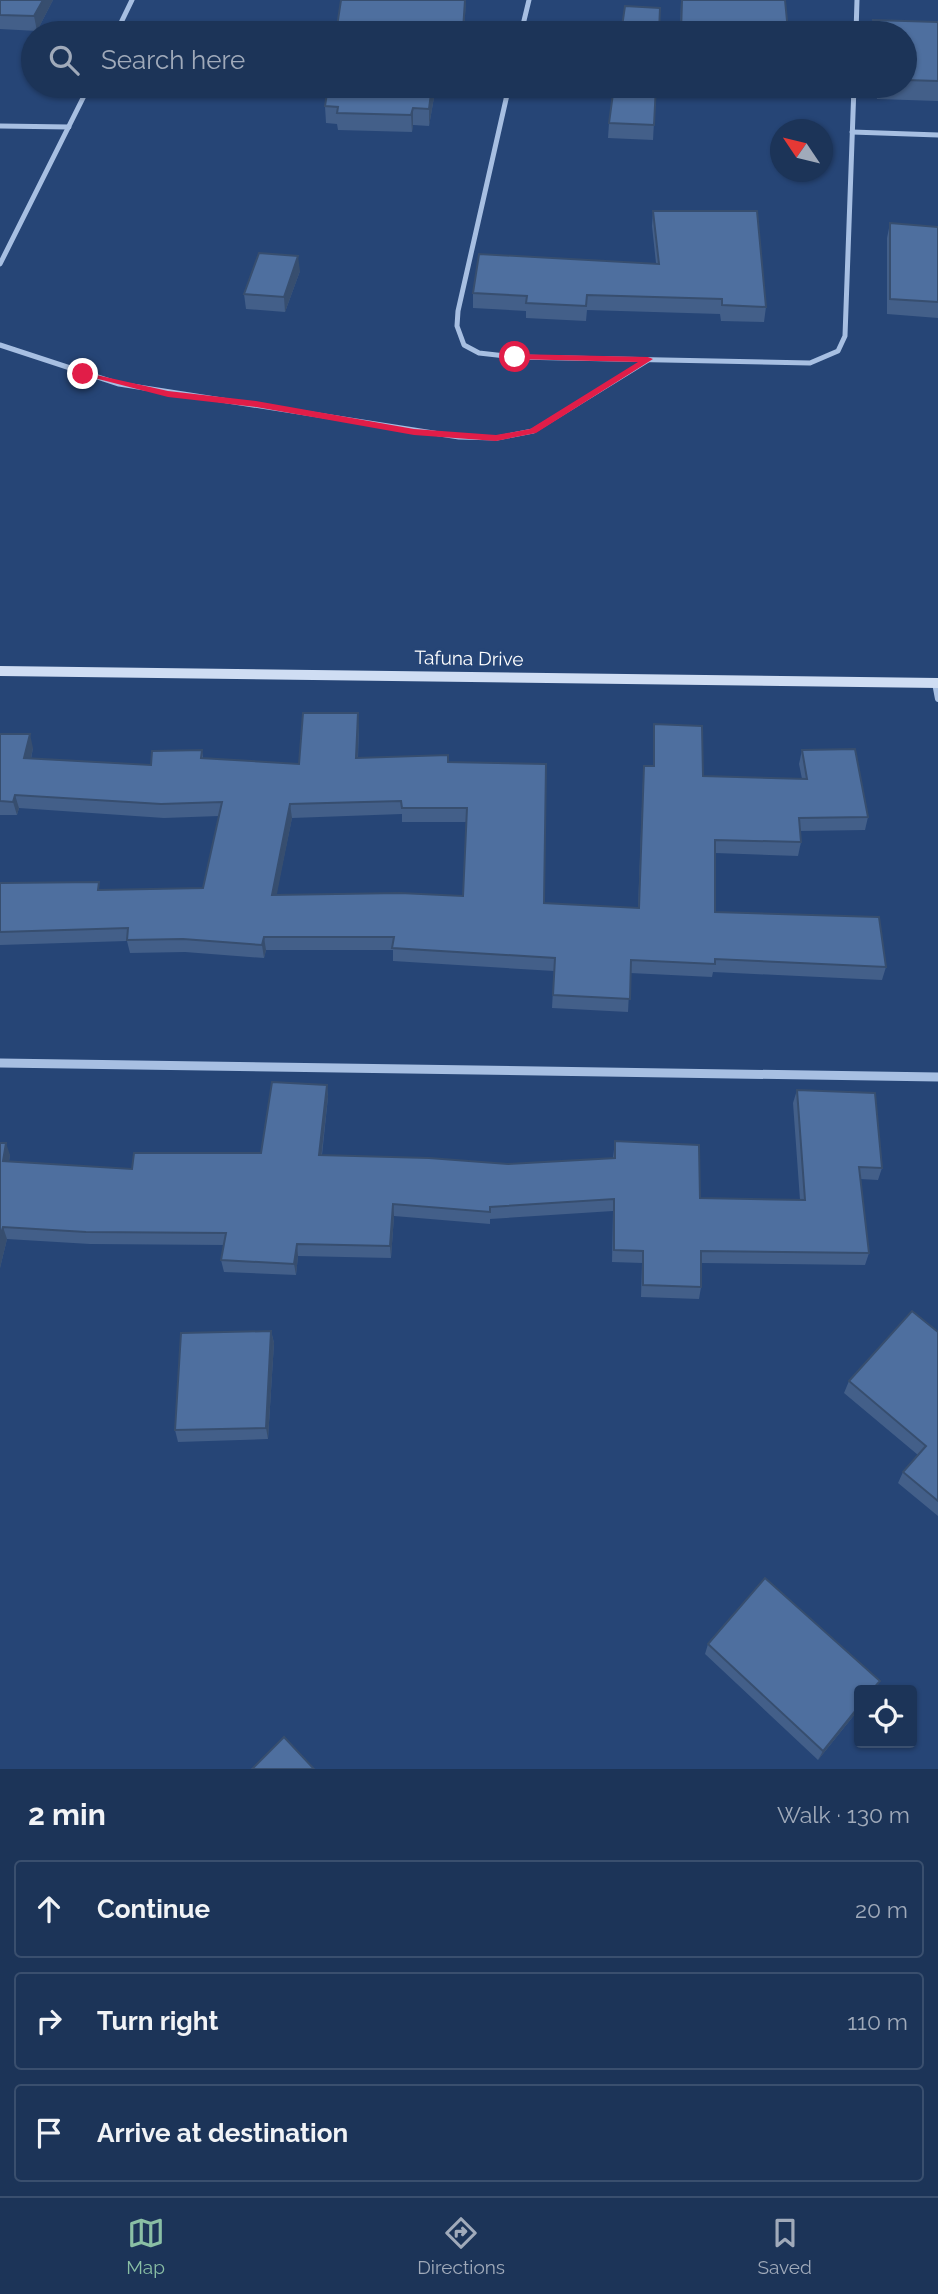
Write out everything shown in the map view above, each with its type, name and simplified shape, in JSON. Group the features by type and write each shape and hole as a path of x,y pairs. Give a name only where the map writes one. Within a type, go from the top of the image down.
{"main road":[{"name":"Tafuna Drive","path":"0,671 936,683"}],"street":[{"path":"122,21 132,0"},
{"path":"524,21 529,0"},
{"path":"856,21 857,0"},
{"path":"0,264 83,98"},
{"path":"506,98 455,332 462,345 477,353 810,363 838,351 845,336 853,98"},
{"path":"0,126 69,127"},
{"path":"852,132 938,135"},
{"path":"0,345 83,374 156,391 256,404 414,432 484,438 533,431 648,359"},
{"path":"936,683 938,699"},
{"path":"0,1063 938,1077"}],"building":[{"path":"0,0 43,0 34,16 0,15"},
{"path":"341,0 465,0 464,21 338,21"},
{"path":"682,0 785,0 787,21 681,21"},
{"path":"625,6 660,8 659,21 623,21"},
{"path":"917,21 938,22 938,81 917,80"},
{"path":"326,98 430,98 429,109 413,108 411,115 337,113 338,107 325,106"},
{"path":"612,98 655,98 654,125 609,123"},
{"path":"653,211 757,211 766,307 722,305 722,299 587,295 586,306 526,303 527,296 473,293 479,254 659,264"},
{"path":"890,223 938,227 938,302 890,299"},
{"path":"259,253 298,256 284,297 244,294"},
{"path":"303,713 358,713 356,758 448,755 448,762 546,764 544,903 639,908 644,766 654,766 654,724 702,726 703,776 807,779 802,750 855,749 868,817 799,818 801,842 715,840 715,912 879,917 886,967 715,959 715,964 631,960 630,999 553,995 555,958 392,948 394,937 264,937 262,945 183,939 127,940 128,928 0,932 0,883 99,882 98,890 203,888 222,802 161,804 15,795 13,802 0,801 0,734 30,734 24,758 151,765 152,751 202,750 201,758 299,764","holes":["401,801 402,808 467,808 463,896 400,893 272,895 290,804"]},
{"path":"272,1082 327,1085 319,1155 429,1158 508,1164 615,1158 615,1141 699,1145 700,1198 805,1200 797,1090 875,1093 882,1168 859,1167 869,1253 701,1251 701,1287 643,1285 643,1251 614,1250 614,1199 490,1207 490,1212 393,1204 390,1246 297,1244 294,1264 221,1260 226,1233 86,1232 3,1227 0,1237 0,1143 6,1143 3,1161 132,1169 134,1153 261,1153"},
{"path":"912,1311 938,1332 938,1501 903,1472 926,1446 849,1381"},
{"path":"271,1331 266,1428 175,1430 181,1333"},
{"path":"765,1578 880,1681 876,1685 854,1685 854,1712 823,1751 708,1644"},
{"path":"284,1737 314,1769 252,1769"}],"route":[{"path":"83,374 168,394 256,404 414,432 496,438 533,431 648,359 515,357"}]}
